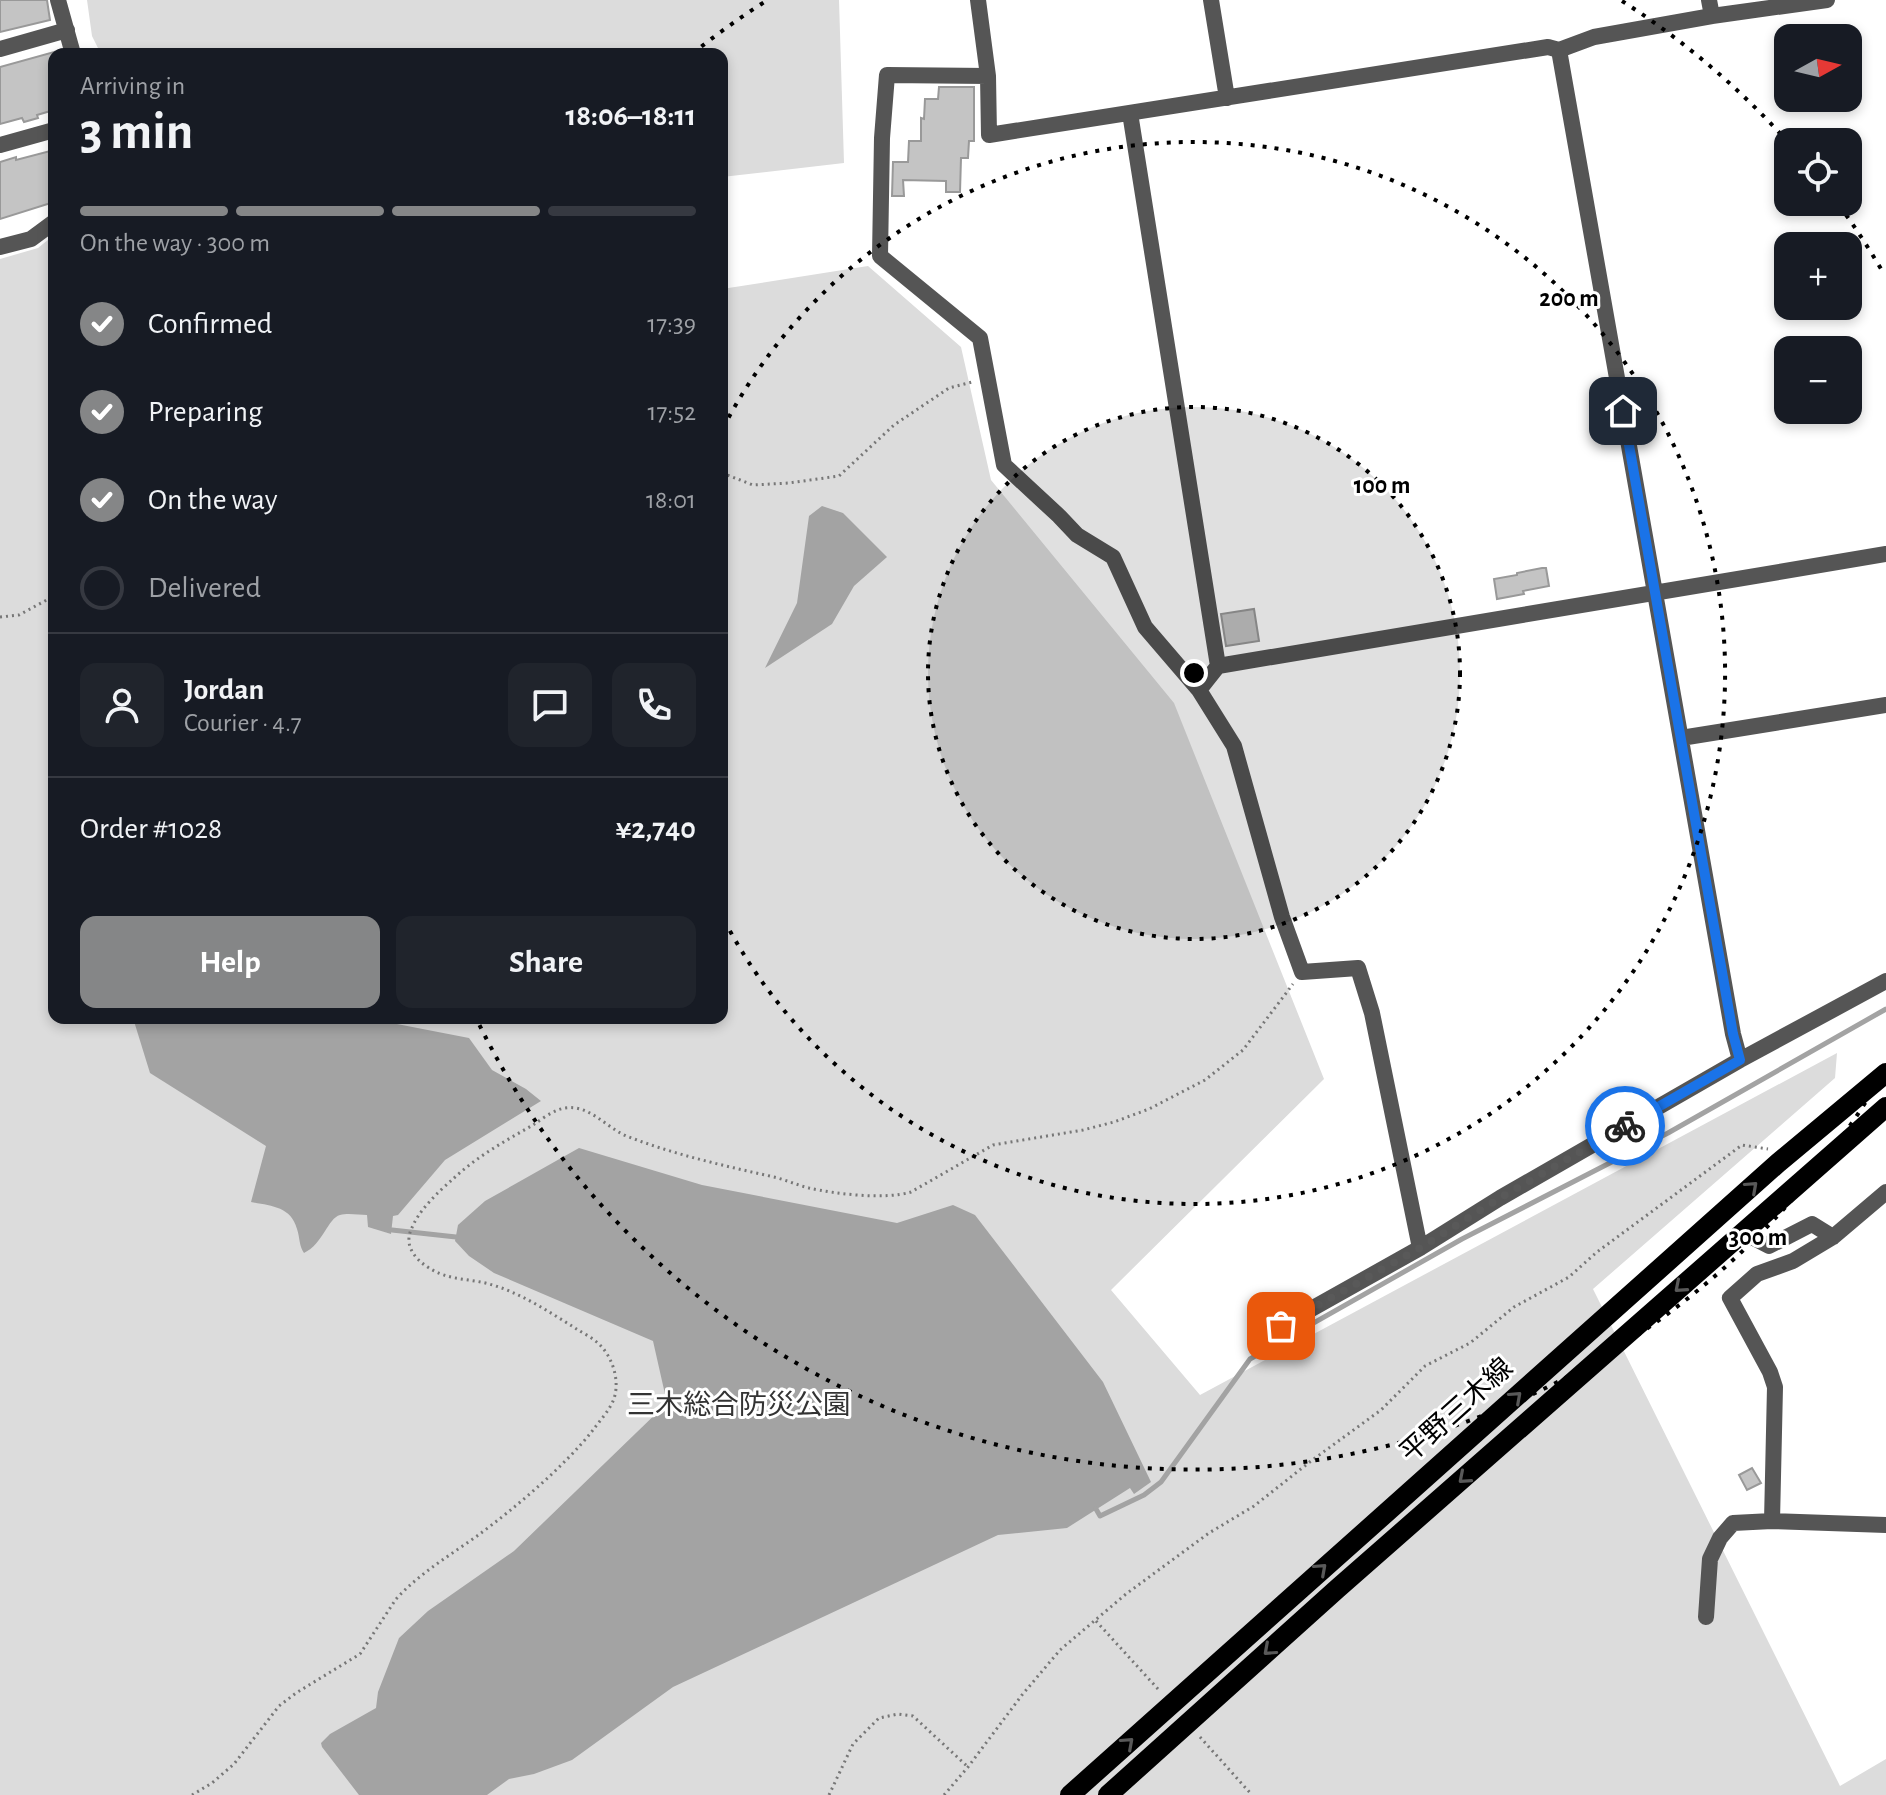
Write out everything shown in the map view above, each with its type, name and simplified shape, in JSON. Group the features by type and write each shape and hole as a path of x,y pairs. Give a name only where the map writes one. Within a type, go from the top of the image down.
{"main road":[{"name":"平野三木線","path":"1070,1795 1778,1163 1886,1073"},
{"name":"平野三木線","path":"1108,1795 1337,1589 1886,1107"}],"street":[{"path":"58,0 72,48"},
{"path":"978,0 988,76 989,135 1548,47 1559,50 1594,37 1711,8 1827,0"},
{"path":"1211,0 1227,98"},
{"path":"0,49 67,30"},
{"path":"1559,50 1740,1060"},
{"path":"988,76 887,75 882,138 880,256 980,338 1004,465 1077,535 1113,557 1145,627 1199,690 1234,746 1282,917 1302,972 1358,968 1372,1013 1420,1248"},
{"path":"1130,113 1218,666"},
{"path":"0,145 48,132"},
{"path":"0,247 31,239 48,226"},
{"path":"1199,690 1218,666 1886,554"},
{"path":"1681,738 1886,705"},
{"path":"1281,1326 1740,1060 1886,981"},
{"path":"1772,1521 1775,1387 1730,1298 1757,1274 1793,1261 1833,1237 1886,1192"},
{"path":"1742,1232 1769,1246 1812,1224 1833,1237"},
{"path":"1706,1617 1710,1559 1720,1538 1733,1523 1772,1521 1886,1525"}],"path":[{"path":"728,475 753,485 839,476 894,425 949,388 987,378"},
{"path":"0,617 19,615 48,599"},
{"path":"192,1795 234,1764 287,1700 360,1654 396,1599 415,1580 501,1517 561,1464 582,1444 613,1401 616,1378 609,1357 600,1345 510,1292 487,1283 448,1276 425,1266 413,1251 409,1236 411,1228 442,1188 465,1167 560,1109 576,1108 588,1111 626,1136 707,1162 810,1188 866,1195 901,1195 993,1145 1114,1122 1149,1109 1205,1080 1243,1050 1302,972"},
{"path":"944,1795 1060,1650 1126,1594 1209,1533 1254,1506 1381,1410 1425,1366 1470,1343 1514,1307 1569,1277 1597,1252 1742,1145 1767,1147 1778,1163"},
{"path":"1096,1621 1124,1651"},
{"path":"829,1795 853,1744 879,1718 898,1714 913,1716 968,1767"},
{"path":"1221,1760 1249,1794"}],"green space":[{"path":"87,0 839,0 844,163 728,176 728,48 98,48 92,36"},
{"name":"三木総合防災公園","path":"48,240 48,1024 728,1024 728,288 868,266 961,347 991,480 1174,703 1324,1079 1111,1290 1200,1395 1837,1053 1835,1078 1593,1289 1840,1786 1886,1759 1886,1795 0,1795 0,259 38,248"}],"shaded area":[{"path":"822,506 843,513 887,557 854,586 832,624 765,668 797,603 809,516"},
{"path":"135,1024 397,1024 469,1038 492,1070 541,1101 445,1160 398,1215 393,1216 391,1234 368,1227 367,1215 340,1215 316,1244 304,1253 294,1221 285,1211 251,1202 266,1146 150,1073"},
{"path":"579,1148 702,1185 897,1223 953,1205 975,1215 1103,1382 1151,1482 1134,1494 1130,1488 1067,1528 998,1535 673,1687 572,1760 534,1774 509,1779 487,1795 359,1795 321,1743 330,1734 376,1708 378,1692 399,1638 428,1611 514,1551 667,1403 653,1341 494,1273 469,1256 455,1241 458,1225 485,1201"}],"building":[{"path":"0,0 47,0 50,20 0,32"},
{"path":"48,54 48,112 24,122 22,118 0,124 0,67"},
{"path":"939,87 974,87 974,141 969,141 968,158 961,158 960,192 946,192 946,181 903,180 904,196 892,196 893,162 908,162 909,141 921,141 925,99 938,99"},
{"path":"48,152 48,204 0,219 0,162 16,157 16,160"},
{"path":"1546,568 1549,586 1497,599 1494,579"},
{"path":"1254,609 1259,641 1226,646 1221,614"},
{"path":"1752,1468 1761,1483 1747,1490 1739,1475"}],"waterway":[{"path":"1096,1509 1100,1516 1144,1495 1161,1482 1250,1359 1462,1239 1668,1133 1886,1009"},
{"path":"392,1230 456,1237"}],"way so far":[{"path":"1281,1326 1420,1248 1625,1126"}],"route":[{"path":"1623,411 1740,1060 1625,1126"}]}
